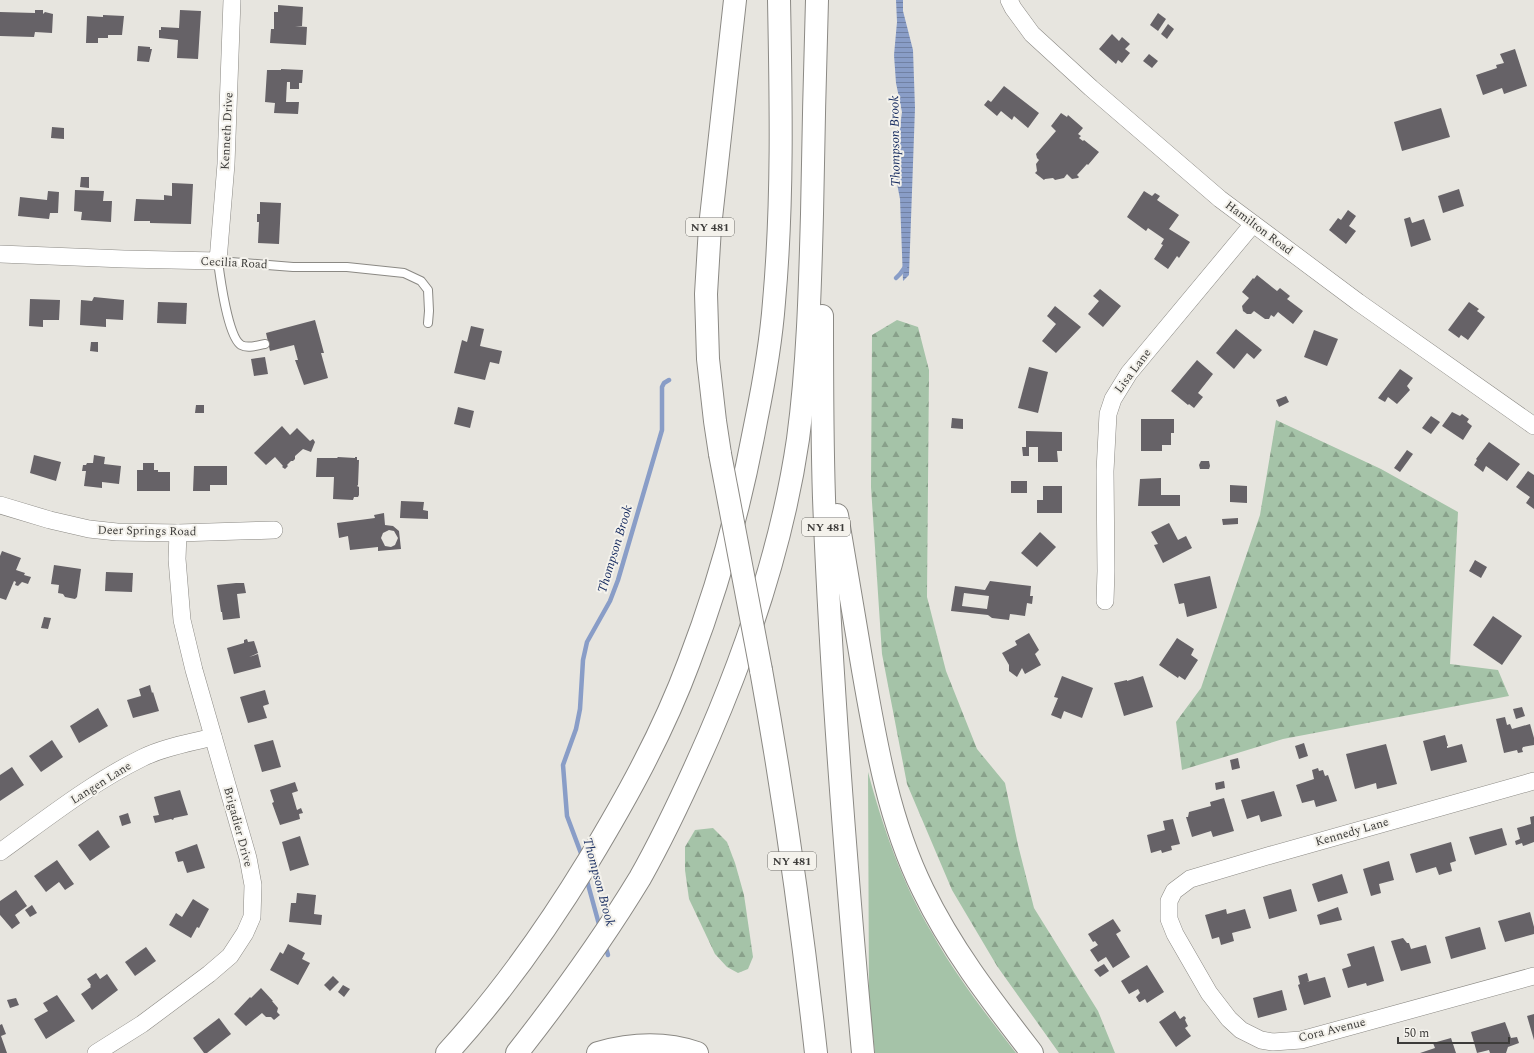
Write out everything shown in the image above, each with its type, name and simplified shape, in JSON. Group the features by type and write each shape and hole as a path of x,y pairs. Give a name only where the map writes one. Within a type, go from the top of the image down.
{"highway":[{"name":"NY 481","path":"735,0 710,227 706,287 708,359 720,454 774,744 793,872 816,1053"},
{"path":"447,1053 505,983 558,911 634,783 670,709 689,663 732,532 753,438 768,351 774,304 781,169 779,0"},
{"name":"NY 481","path":"818,0 823,430 827,561 848,898 863,1053"},
{"path":"517,1053 571,984 622,907 641,876 670,820 722,706 756,612 777,544 786,510 798,437 810,305 818,0"},
{"path":"823,430 873,729 886,790 898,826 923,890 955,948 971,973 1032,1053"},
{"path":"598,1053 628,1047 652,1046 674,1047 697,1053"}],"street":[{"name":"Kenneth Drive","path":"218,261 226,164 232,0"},
{"name":"Hamilton Road","path":"1009,0 1032,34 1096,93 1208,189 1358,302 1534,426"},
{"name":"Lisa Lane","path":"1105,601 1105,471 1108,414 1112,399 1129,373 1253,224"},
{"name":"Cecilia Road","path":"0,254 218,261"},
{"name":"Deer Springs Road","path":"0,505 50,520 89,529 117,532 178,533 274,530"},
{"name":"Brigadier Drive","path":"96,1053 142,1024 209,974 230,956 245,933 252,917 253,885 248,858 194,670 182,620 177,558 178,533"},
{"name":"Langen Lane","path":"0,852 97,783 144,757 170,748 213,737"},
{"name":"Kennedy Lane","path":"1174,892 1190,879 1534,781"},
{"name":"Cora Avenue","path":"1174,892 1169,901 1169,919 1175,934 1209,993 1229,1019 1241,1030 1261,1040 1273,1042 1301,1040 1534,976"}],"lane":[{"name":"Cecilia Road","path":"218,261 293,267 347,267 404,273 421,281 428,290 428,323"},
{"path":"218,261 223,295 234,336 240,344 248,347 265,344"}],"green space":[{"path":"897,320 918,327 929,370 927,597 946,671 977,749 1005,783 1018,845 1034,908 1098,1011 1115,1053 1059,1053 997,966 952,890 907,784 882,654 871,487 872,335"},
{"path":"1276,420 1381,469 1458,512 1450,664 1498,670 1509,696 1283,739 1182,770 1176,722 1201,688 1260,515"},
{"path":"868,772 894,855 921,914 961,980 1016,1053 875,1053 869,1000"},
{"path":"713,828 727,842 735,863 744,895 753,957 748,969 738,973 727,967 715,954 689,899 685,870 685,847 695,830"}],"water":[{"path":"896,0 903,0 903,11 913,50 915,108 909,275 903,281 900,199 893,163 902,112 896,83 894,55 897,22"}],"building":[{"path":"278,5 303,7 302,26 295,26 307,27 306,45 270,43 271,29 274,29 274,12 278,12"},
{"path":"35,10 43,10 43,14 45,12 53,14 52,33 35,32 34,37 0,36 0,12 35,13"},
{"path":"180,10 201,11 198,59 177,58 178,40 159,38 159,30 161,30 161,27 179,28"},
{"path":"1158,13 1166,19 1158,31 1150,25"},
{"path":"103,15 124,16 122,35 108,35 108,38 98,38 98,43 86,43 87,16 103,17"},
{"path":"1168,24 1174,29 1167,39 1161,34"},
{"path":"1112,34 1119,41 1122,37 1130,44 1125,49 1130,53 1122,63 1118,60 1116,64 1099,49"},
{"path":"138,46 150,47 150,49 152,49 149,62 137,61"},
{"path":"1515,49 1527,86 1504,94 1502,88 1483,95 1476,75 1497,68 1496,65 1504,63 1500,54"},
{"path":"1149,54 1158,61 1152,68 1143,61"},
{"path":"267,70 303,70 302,83 299,83 299,89 290,89 290,82 287,82 286,102 299,102 298,114 274,113 275,103 265,102"},
{"path":"1004,86 1039,113 1028,128 1014,116 1012,120 1001,111 997,116 984,105 988,100 991,102"},
{"path":"1441,108 1450,137 1402,151 1394,122"},
{"path":"1061,113 1067,117 1068,115 1083,128 1078,134 1081,136 1079,138 1083,141 1084,140 1099,152 1077,175 1079,177 1078,178 1072,179 1067,174 1064,178 1044,180 1035,173 1037,171 1036,164 1039,160 1036,154 1056,131 1051,126"},
{"path":"52,127 64,128 64,139 51,138"},
{"path":"81,177 89,177 89,188 80,187"},
{"path":"172,183 193,184 191,224 134,221 136,199 164,200 164,195 172,196"},
{"path":"1459,189 1464,206 1443,213 1438,196"},
{"path":"75,190 104,191 103,201 112,201 111,222 81,220 82,212 74,211"},
{"path":"48,191 59,192 58,213 50,213 49,219 18,216 20,197 47,200"},
{"path":"1144,191 1152,196 1155,193 1160,196 1157,200 1179,215 1169,229 1190,242 1179,258 1177,256 1168,269 1154,259 1163,245 1161,244 1164,239 1148,228 1146,231 1127,217"},
{"path":"260,202 281,203 279,244 258,243 259,222 257,222 257,214 260,214"},
{"path":"1348,210 1356,216 1349,226 1356,231 1346,244 1329,230 1338,218 1341,220"},
{"path":"1410,217 1412,223 1424,219 1431,240 1411,247 1404,219"},
{"path":"1257,275 1277,291 1280,288 1290,296 1287,299 1303,311 1293,324 1278,312 1274,317 1271,315 1269,319 1265,319 1254,311 1251,314 1247,314 1243,311 1242,306 1249,298 1242,292"},
{"path":"1100,289 1121,306 1103,327 1088,314 1099,301 1093,296"},
{"path":"94,297 124,300 123,320 106,319 106,327 80,325 81,300 92,301"},
{"path":"30,299 60,300 59,320 43,320 43,327 29,326"},
{"path":"158,302 187,303 186,324 157,323"},
{"path":"1469,302 1479,309 1477,311 1485,317 1468,340 1461,335 1459,338 1448,330"},
{"path":"1055,306 1081,327 1056,353 1042,341 1056,324 1047,316"},
{"path":"315,320 324,353 321,353 328,378 304,385 295,360 298,360 294,345 270,351 266,333"},
{"path":"471,326 484,329 480,346 502,351 499,364 490,362 485,380 454,373 462,340 467,342"},
{"path":"1236,329 1262,350 1254,359 1247,353 1234,369 1216,353"},
{"path":"1314,330 1338,339 1327,366 1304,357"},
{"path":"91,342 98,342 98,352 90,351"},
{"path":"265,357 268,374 254,376 251,359"},
{"path":"1197,360 1213,374 1198,393 1203,397 1194,408 1171,391"},
{"path":"1029,367 1048,372 1038,413 1018,408"},
{"path":"1400,369 1413,378 1407,386 1410,390 1397,404 1388,397 1385,402 1378,398"},
{"path":"1286,396 1289,402 1279,407 1276,400"},
{"path":"196,405 204,405 204,413 195,413"},
{"path":"458,407 474,411 470,428 454,424"},
{"path":"1452,412 1460,416 1462,414 1469,419 1467,422 1472,426 1463,440 1442,426"},
{"path":"1431,416 1440,422 1431,434 1422,428"},
{"path":"952,418 963,419 963,429 951,428"},
{"path":"1141,419 1174,419 1174,433 1171,433 1171,445 1162,445 1162,451 1141,451"},
{"path":"282,426 290,435 297,428 310,441 313,439 315,442 311,452 303,449 295,456 295,459 287,465 288,466 285,469 275,457 266,465 254,453"},
{"path":"1026,431 1062,432 1062,451 1057,451 1058,462 1038,462 1038,447 1029,447 1029,456 1023,456 1022,447 1026,447"},
{"path":"1489,442 1520,464 1507,481 1486,466 1483,472 1474,465 1477,460 1476,459"},
{"path":"1407,450 1413,454 1400,472 1394,468"},
{"path":"34,455 61,462 56,481 30,473"},
{"path":"94,455 105,457 104,464 121,466 119,484 102,482 102,488 84,486 86,471 82,471 83,465 93,463"},
{"path":"357,457 357,460 359,460 357,486 359,487 359,495 358,497 354,497 353,500 333,499 334,477 316,477 317,458"},
{"path":"1201,461 1209,461 1209,469 1200,469 1199,465"},
{"path":"143,463 154,463 154,470 158,470 158,472 170,472 170,491 137,491 137,470 143,470"},
{"path":"194,466 227,466 227,485 210,485 210,491 193,491"},
{"path":"1528,471 1534,475 1534,509 1526,503 1530,497 1516,487"},
{"path":"1161,478 1161,495 1180,495 1180,506 1138,506 1140,479"},
{"path":"1011,481 1027,481 1027,493 1011,493"},
{"path":"1230,485 1247,486 1247,503 1230,502"},
{"path":"1043,486 1062,486 1062,513 1037,513 1037,500 1043,500"},
{"path":"401,501 424,502 423,510 428,511 428,519 400,518"},
{"path":"384,513 385,525 393,526 399,531 401,549 378,551 378,547 350,550 348,536 339,538 337,523 375,518 374,515","holes":["389,530 394,531 398,538 395,545 391,547 385,546 381,538 383,533"]},
{"path":"1238,518 1238,524 1223,525 1222,519"},
{"path":"1169,523 1178,540 1186,536 1192,548 1163,563 1154,545 1158,544 1151,532"},
{"path":"1040,532 1056,547 1037,567 1021,553"},
{"path":"2,551 21,558 16,570 31,577 28,584 22,582 18,586 15,585 16,582 14,581 6,600 0,598 0,556"},
{"path":"1475,560 1487,567 1481,578 1469,571"},
{"path":"54,565 81,569 77,597 75,599 65,597 63,594 58,593 59,585 51,584"},
{"path":"106,572 133,573 132,592 105,591"},
{"path":"1210,576 1217,608 1187,617 1184,603 1179,604 1174,584"},
{"path":"990,581 1031,586 1030,596 1033,596 1032,604 1027,603 1025,616 1010,614 1009,620 992,618 988,615 951,611 955,586 985,590","holes":["964,593 989,596 987,609 962,606"]},
{"path":"244,583 246,593 237,594 240,618 223,620 217,585"},
{"path":"1493,616 1522,636 1502,665 1473,645"},
{"path":"44,617 51,618 48,629 41,628"},
{"path":"1029,633 1039,650 1035,654 1041,665 1025,674 1022,668 1017,677 1009,671 1009,665 1002,653 1017,645 1015,641"},
{"path":"1177,638 1194,649 1191,655 1198,660 1185,680 1179,676 1178,678 1159,665"},
{"path":"247,639 248,642 254,641 258,653 249,657 258,654 261,667 234,674 227,648 244,643 244,640"},
{"path":"1062,676 1093,688 1082,718 1064,711 1061,719 1051,715 1058,698 1054,697"},
{"path":"1143,676 1153,707 1124,716 1114,683"},
{"path":"150,685 159,711 133,718 127,700 141,696 139,689"},
{"path":"265,690 269,704 263,706 267,718 248,723 240,697"},
{"path":"1522,707 1525,716 1516,719 1513,709"},
{"path":"98,708 108,726 79,743 70,726"},
{"path":"1505,717 1507,725 1510,724 1512,729 1530,724 1534,738 1534,745 1523,747 1523,752 1518,753 1517,750 1504,753 1496,719"},
{"path":"1445,735 1448,746 1447,748 1462,744 1467,762 1431,771 1423,741"},
{"path":"52,740 63,757 41,772 29,756"},
{"path":"273,740 281,767 262,772 254,745"},
{"path":"1304,743 1308,756 1299,759 1295,746"},
{"path":"1386,744 1397,784 1377,789 1376,783 1355,789 1346,754"},
{"path":"1238,758 1240,768 1232,770 1230,760"},
{"path":"12,767 24,785 0,801 0,775"},
{"path":"1318,768 1319,771 1323,770 1325,776 1328,775 1337,801 1316,807 1314,800 1302,803 1296,785 1314,779 1312,770"},
{"path":"1224,781 1225,788 1216,790 1215,783"},
{"path":"295,782 298,791 292,793 297,810 301,808 303,813 299,814 300,819 280,825 272,803 274,802 270,790"},
{"path":"180,790 188,815 174,818 173,820 171,819 155,823 153,816 159,815 154,797"},
{"path":"1274,791 1282,816 1261,822 1259,815 1247,819 1241,800"},
{"path":"1224,798 1234,831 1213,837 1211,831 1192,837 1186,817 1188,817 1189,812 1211,806 1210,802"},
{"path":"128,813 131,823 122,826 119,816"},
{"path":"1534,816 1534,842 1523,846 1522,843 1516,845 1515,841 1520,839 1517,828 1531,824 1530,817"},
{"path":"1173,819 1180,844 1171,846 1172,850 1162,853 1161,850 1151,853 1147,835 1165,830 1163,821"},
{"path":"1502,828 1507,845 1475,855 1469,837"},
{"path":"98,830 110,847 90,861 78,845"},
{"path":"300,836 309,865 290,871 282,842"},
{"path":"1451,842 1456,861 1450,863 1452,871 1439,875 1436,867 1416,873 1410,854"},
{"path":"197,844 205,868 187,873 183,861 178,862 175,852"},
{"path":"57,860 74,884 65,890 59,882 46,892 34,876"},
{"path":"1389,861 1394,880 1379,884 1381,893 1371,896 1363,869"},
{"path":"1342,874 1348,893 1318,902 1312,884"},
{"path":"1291,889 1297,911 1269,919 1263,897"},
{"path":"16,890 27,906 15,915 20,923 12,929 0,915 0,901"},
{"path":"297,893 316,895 314,914 322,915 321,925 289,922 291,903 296,903"},
{"path":"193,899 209,909 199,928 197,927 191,938 169,925 176,913 182,917"},
{"path":"32,905 37,913 30,917 25,910"},
{"path":"1338,907 1342,920 1320,925 1317,915"},
{"path":"1226,909 1227,914 1245,909 1251,928 1232,933 1234,941 1221,945 1219,937 1212,939 1205,915"},
{"path":"1530,912 1534,927 1534,934 1505,942 1498,921"},
{"path":"1113,919 1121,931 1116,934 1130,957 1113,968 1106,957 1098,962 1090,950 1098,945 1095,941 1093,942 1088,934"},
{"path":"1480,927 1486,949 1451,959 1445,937"},
{"path":"1403,938 1407,943 1409,943 1411,949 1426,945 1431,963 1401,971 1391,941"},
{"path":"288,944 305,953 302,959 310,963 298,985 270,970 280,952 283,954"},
{"path":"1374,946 1384,981 1367,986 1366,983 1348,988 1342,969 1351,966 1347,954"},
{"path":"146,947 156,961 135,976 125,962"},
{"path":"1104,964 1109,971 1100,977 1094,970"},
{"path":"1147,965 1164,992 1147,1003 1145,999 1139,1002 1136,997 1140,993 1138,989 1129,994 1121,981"},
{"path":"96,973 100,979 107,974 118,990 92,1010 81,994 91,987 87,979"},
{"path":"1307,973 1309,981 1307,982 1325,977 1331,997 1304,1005 1298,985 1300,984 1298,976"},
{"path":"333,976 339,982 330,991 324,985"},
{"path":"343,985 350,989 344,997 338,992"},
{"path":"261,988 278,1008 277,1012 280,1015 274,1020 271,1017 266,1017 262,1013 246,1026 234,1014"},
{"path":"1282,990 1287,1010 1258,1018 1253,998"},
{"path":"57,995 75,1021 46,1039 34,1019 48,1011 43,1003"},
{"path":"16,998 19,1005 10,1008 7,1000"},
{"path":"1175,1011 1180,1019 1184,1016 1186,1018 1185,1020 1188,1026 1185,1028 1191,1036 1176,1047 1159,1022"},
{"path":"1534,1014 1534,1040 1527,1016"},
{"path":"219,1018 231,1034 207,1053 204,1053 193,1038"},
{"path":"1505,1022 1511,1038 1517,1037 1519,1043 1508,1047 1506,1053 1490,1053 1489,1050 1477,1053 1471,1032"},
{"path":"2,1024 6,1034 1,1036 7,1053 0,1053 0,1025"},
{"path":"1451,1038 1456,1053 1420,1053 1435,1048 1433,1043"}],"waterway":[{"name":"Thompson Brook","path":"896,278 905,267"},
{"name":"Thompson Brook","path":"582,856 567,816 563,765 576,729 580,709 583,660 587,642 610,601 618,580 662,430 662,387 664,383 669,380"},
{"name":"Thompson Brook","path":"586,877 600,928"},
{"name":"Thompson Brook","path":"605,945 608,955"}]}
